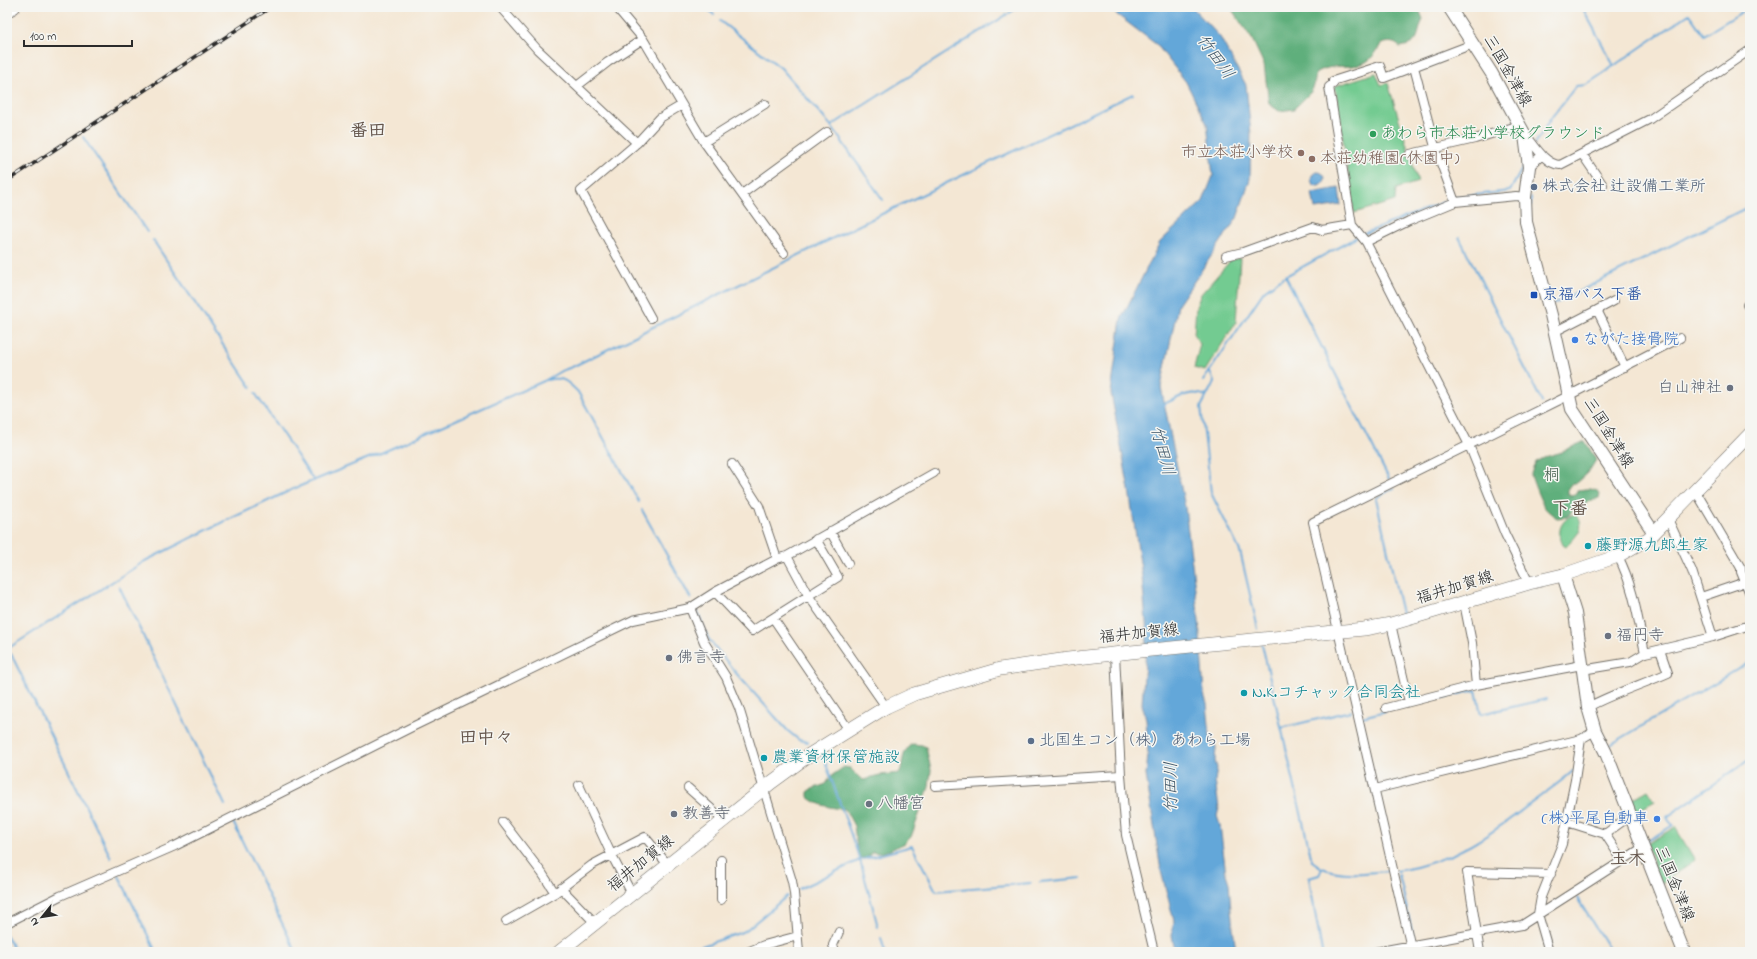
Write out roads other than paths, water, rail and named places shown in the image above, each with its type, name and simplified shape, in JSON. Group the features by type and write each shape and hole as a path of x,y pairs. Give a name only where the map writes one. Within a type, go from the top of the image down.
{"main road":[{"path":"7,11 14,7"},
{"name":"三国金津線","path":"1449,7 1473,44 1523,130 1528,166 1525,197 1526,222 1572,409 1654,533"},
{"name":"福井加賀線","path":"559,952 764,788 809,756 886,707 914,694 1000,669 1131,652 1337,633 1391,624 1529,583 1564,575 1618,556 1643,542 1668,519 1750,434"},
{"name":"三国金津線","path":"1564,575 1576,613 1588,707 1595,731 1606,753 1684,952"}],"street":[{"path":"500,7 537,49 637,143"},
{"path":"616,7 643,39 704,142 784,253"},
{"path":"577,86 608,62 643,39"},
{"path":"1473,44 1384,78 1380,66 1333,81 1333,84 1329,87 1352,225 1366,242 1469,445 1505,534 1529,583"},
{"path":"1410,154 1435,147 1523,130 1542,155 1554,165 1560,165 1650,118 1750,50"},
{"path":"1414,67 1435,147 1456,202"},
{"path":"704,142 765,104"},
{"path":"651,318 581,191 637,143 660,118 682,105"},
{"path":"742,194 827,132"},
{"path":"1582,154 1603,185"},
{"path":"1528,166 1542,155"},
{"path":"1366,242 1409,221 1456,202 1516,196 1525,197"},
{"path":"1226,256 1243,252 1313,227 1322,230 1352,225"},
{"path":"1554,332 1614,301"},
{"path":"1597,310 1625,367"},
{"path":"1411,948 1337,633 1313,522 1568,396 1680,338"},
{"path":"732,464 759,506 777,559"},
{"path":"7,923 60,896 175,846 448,709 633,620 690,608 715,592 777,559 787,556 934,473"},
{"path":"1695,490 1741,568 1741,572 1750,594"},
{"path":"1668,519 1692,571 1713,637"},
{"path":"830,532 848,563"},
{"path":"715,592 752,630 838,577 816,539"},
{"path":"787,556 808,595 886,707"},
{"path":"1618,556 1625,570 1633,596 1645,653"},
{"path":"1701,596 1745,582"},
{"path":"1464,602 1472,643 1476,685"},
{"path":"690,608 704,642 726,677 739,708 792,881 799,952"},
{"path":"773,618 850,730"},
{"path":"1391,624 1409,702"},
{"path":"1386,708 1476,685 1582,667 1630,662 1645,653 1713,637 1750,625"},
{"path":"1588,707 1609,696 1641,686 1668,674 1660,650"},
{"path":"1115,654 1121,775 1126,835 1154,952"},
{"path":"1374,789 1581,739 1595,731"},
{"path":"1549,952 1538,914 1541,896 1562,844 1578,769 1581,739"},
{"path":"935,786 1121,775"},
{"path":"579,785 612,856 632,894"},
{"path":"688,788 724,820"},
{"path":"1605,834 1630,816"},
{"path":"503,822 558,890 595,923"},
{"path":"1567,822 1605,834 1622,860"},
{"path":"506,921 558,890 592,866 645,837 669,864"},
{"path":"1375,952 1411,948 1522,925 1642,848"},
{"path":"721,860 721,900"},
{"path":"1480,952 1467,872 1551,874"},
{"path":"835,952 833,944 839,932"},
{"path":"747,952 764,944 798,936"}],"water":[{"name":"竹田川","path":"1107,7 1192,7 1220,37 1246,85 1251,134 1250,179 1237,218 1178,305 1161,387 1185,507 1199,621 1204,694 1207,704 1210,736 1216,747 1215,761 1217,768 1215,781 1219,808 1217,816 1220,825 1226,874 1229,883 1236,952 1175,952 1172,935 1174,921 1161,871 1146,775 1148,755 1146,719 1142,704 1147,634 1142,576 1129,490 1111,393 1121,319 1160,242 1203,201 1213,176 1207,124 1186,82 1157,45"},
{"path":"1318,172 1323,174 1325,179 1323,184 1318,186 1313,184 1311,179 1313,174"},
{"path":"1339,188 1341,205 1315,209 1312,193"}],"waterway":[{"path":"706,7 714,15"},
{"path":"831,126 1019,7"},
{"path":"1582,7 1614,66"},
{"path":"1535,144 1551,118 1576,86 1586,85 1689,14 1704,35 1750,7"},
{"path":"720,21 781,68 831,126 883,200"},
{"path":"7,649 145,561 211,528 293,489 381,453 544,381 561,371 572,367 890,210 1133,94"},
{"path":"83,137 147,232"},
{"path":"1456,197 1510,191 1523,167"},
{"path":"1531,198 1531,205"},
{"path":"1363,234 1452,199"},
{"path":"1553,303 1554,304 1750,206"},
{"path":"1203,381 1264,291 1282,278 1359,236"},
{"path":"1459,237 1542,402"},
{"path":"153,240 251,387"},
{"path":"1286,277 1389,479"},
{"path":"1210,372 1214,382 1201,407 1211,493 1240,551 1258,629"},
{"path":"547,380 564,380 578,392 639,502"},
{"path":"255,393 314,481"},
{"path":"1162,405 1184,395 1195,393 1206,396"},
{"path":"1394,488 1376,498 1402,614"},
{"path":"642,510 691,599"},
{"path":"119,586 225,805"},
{"path":"697,610 708,638 735,672 788,731 799,740 808,742"},
{"path":"1262,644 1312,861 1322,868 1319,875 1309,878 1322,952"},
{"path":"11,654 111,858"},
{"path":"1610,745 1750,662"},
{"path":"1441,698 1476,690 1481,714 1547,699"},
{"path":"1281,728 1351,711"},
{"path":"1362,717 1386,711"},
{"path":"821,754 826,764 860,860 878,927"},
{"path":"1646,842 1673,825 1667,817 1750,759"},
{"path":"1397,871 1417,867 1454,854 1486,836 1559,783 1573,771"},
{"path":"232,820 296,952"},
{"path":"799,889 860,860 912,846 936,891 1031,883"},
{"path":"1322,868 1330,871 1346,873 1387,871"},
{"path":"118,874 156,952"},
{"path":"1399,875 1414,940"},
{"path":"1040,882 1082,878"},
{"path":"685,952 745,931 787,896"},
{"path":"1577,898 1611,952"},
{"path":"7,936 15,952"},
{"path":"881,938 885,952"}],"railway":[{"path":"7,181 271,7"}],"place":[{"name":"あわら市本荘小学校グラウンド","path":"1373,134"},
{"name":"市立本荘小学校","path":"1301,153"},
{"name":"本荘幼稚園(休園中)","path":"1312,159"},
{"name":"株式会社 辻設備工業所","path":"1534,187"},
{"name":"京福バス 下番","path":"1534,295"},
{"name":"ながた接骨院","path":"1575,340"},
{"name":"白山神社","path":"1730,388"},
{"name":"藤野源九郎生家","path":"1588,546"},
{"name":"福円寺","path":"1608,636"},
{"name":"佛言寺","path":"669,658"},
{"name":"N.K.コチャック合同会社","path":"1244,693"},
{"name":"北国生コン（株） あわら工場","path":"1031,741"},
{"name":"農業資材保管施設","path":"764,758"},
{"name":"八幡宮","path":"869,804"},
{"name":"教善寺","path":"674,814"},
{"name":"(株)平尾自動車","path":"1657,819"}],"district":[{"name":"番田","path":"368,132"},
{"name":"下番","path":"1570,510"},
{"name":"田中々","path":"486,739"},
{"name":"玉木","path":"1628,860"}],"park label":[{"name":"桐","path":"1552,476"}]}
